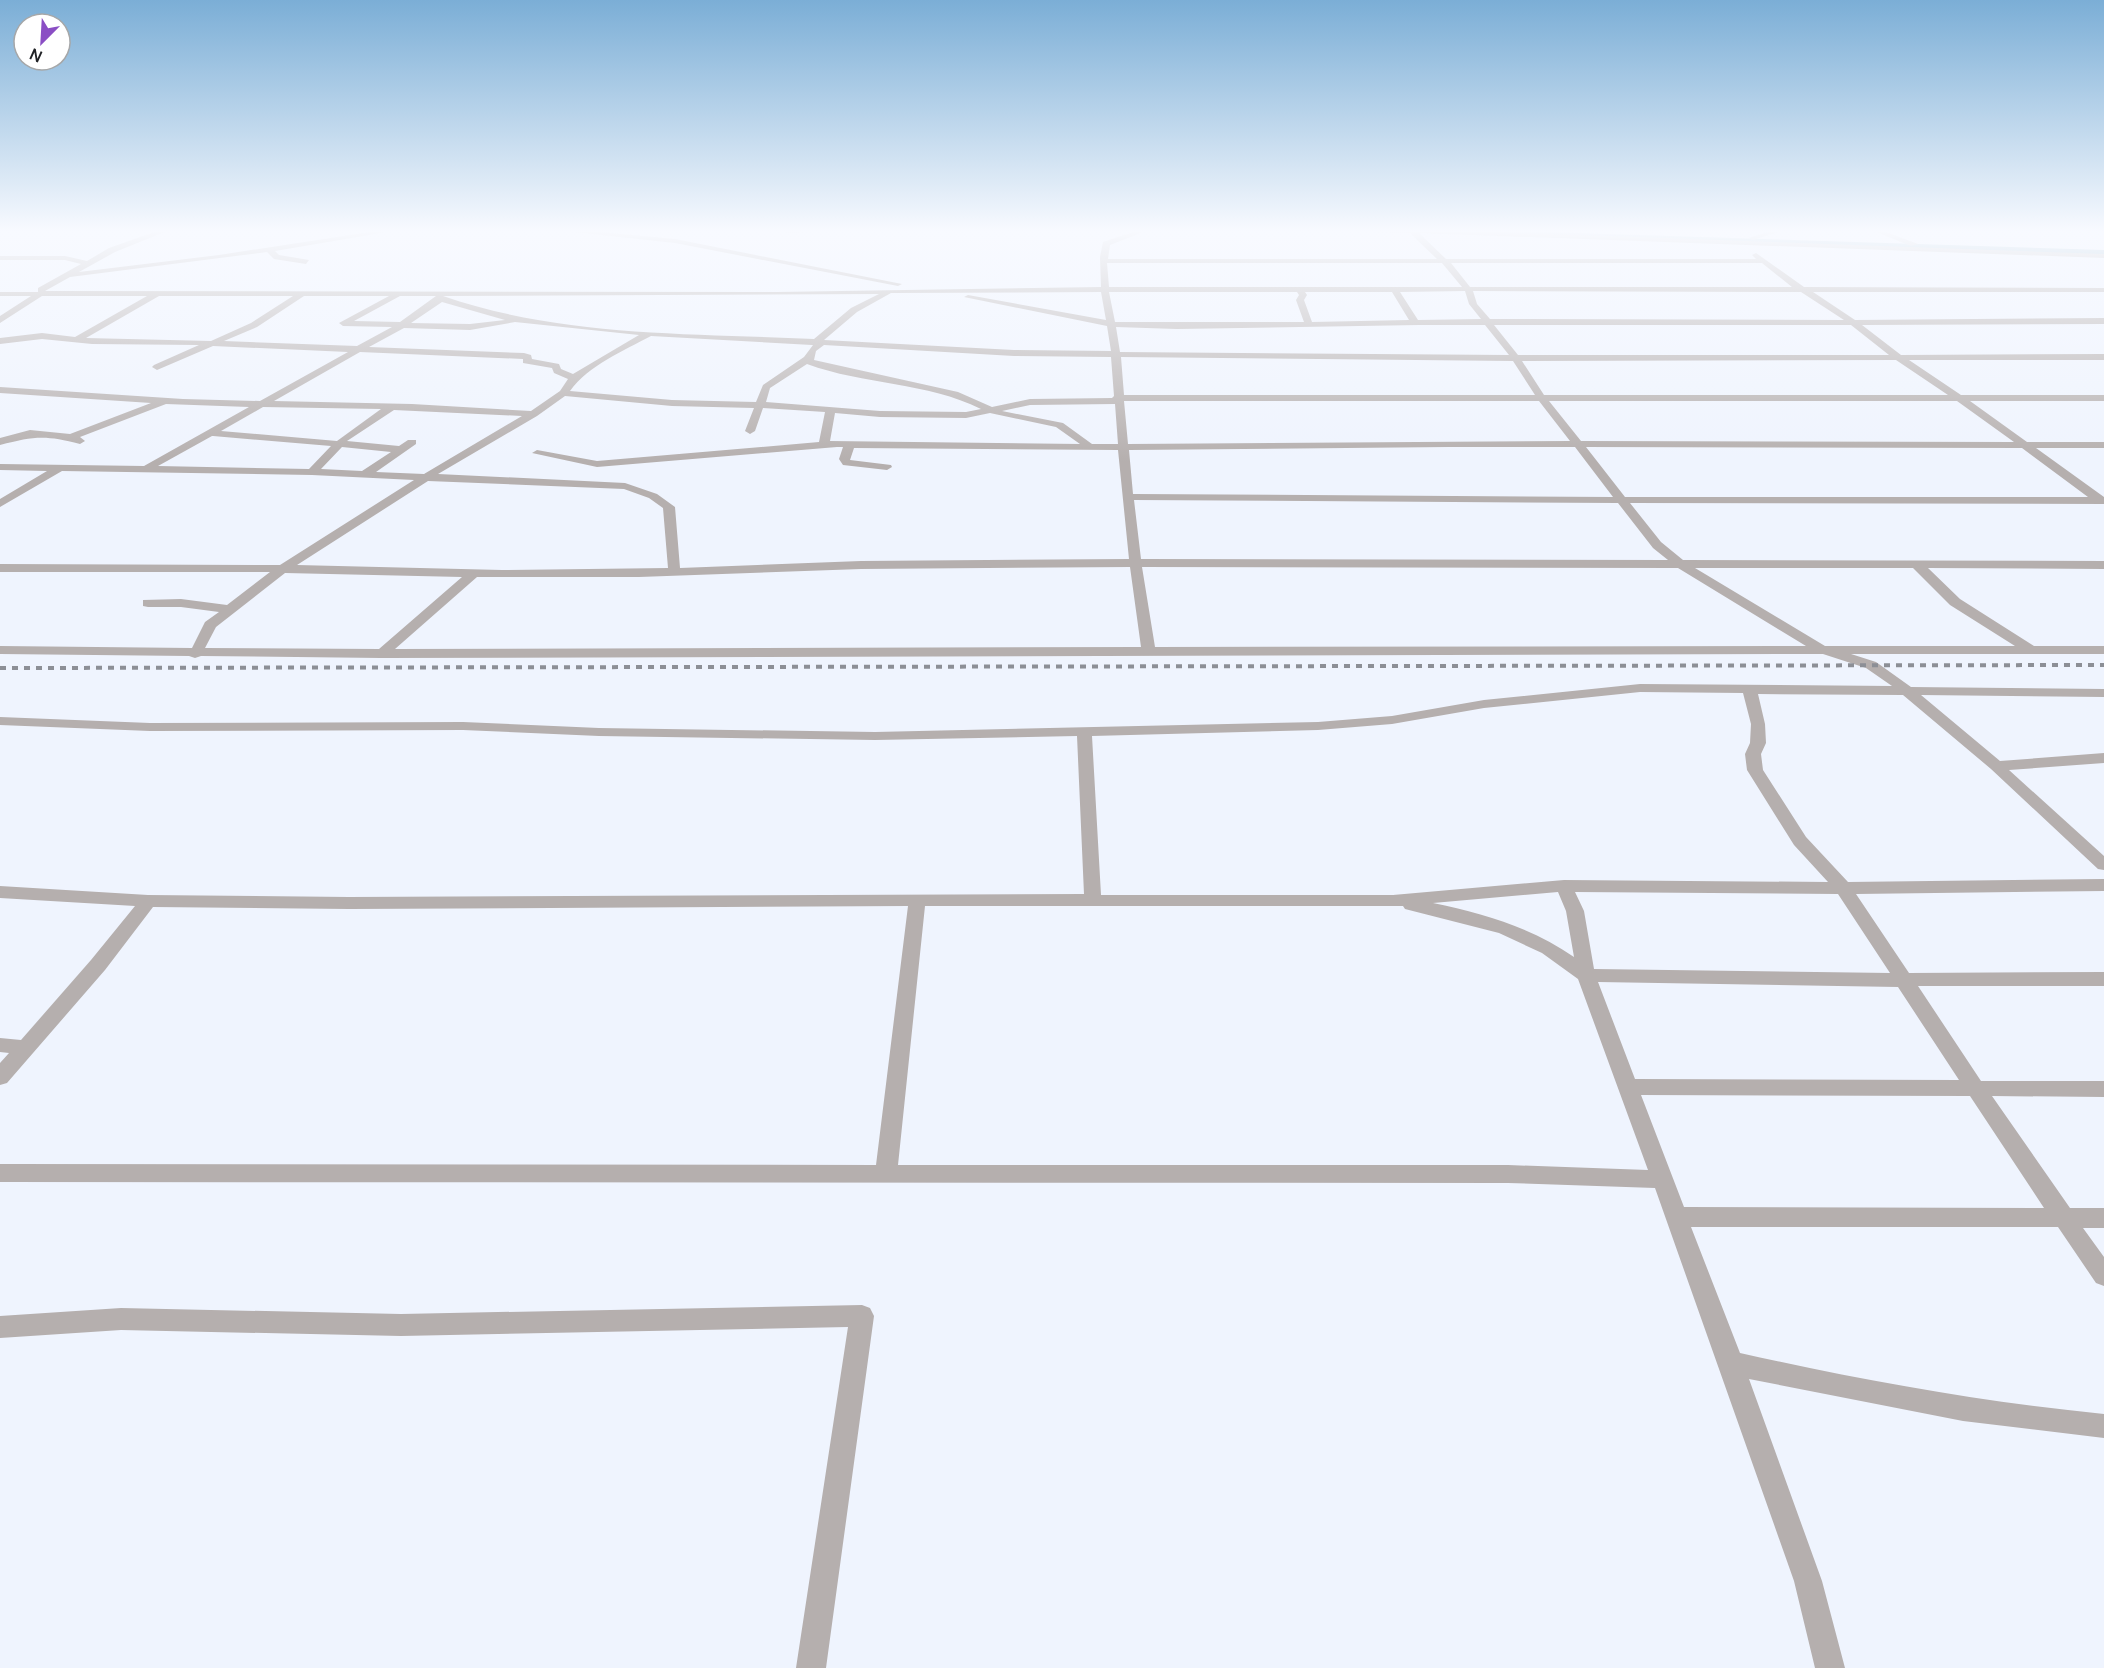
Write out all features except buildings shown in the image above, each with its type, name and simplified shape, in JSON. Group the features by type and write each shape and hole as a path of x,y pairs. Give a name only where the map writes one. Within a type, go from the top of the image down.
{"street":[{"path":"0,320 19,307"},
{"path":"76,340 137,307"},
{"path":"157,367 254,325 282,307"},
{"path":"373,307 342,322 470,327 516,322 818,343 1116,356 2104,357"},
{"path":"148,468 400,326 429,307"},
{"path":"466,307 516,322"},
{"path":"750,431 766,387 808,359 818,343 860,307"},
{"path":"1020,307 1111,324 1178,326 1487,322 2104,321"},
{"path":"1108,307 1116,356 1122,447 1129,496 1134,563 1149,651"},
{"path":"1301,307 1309,325"},
{"path":"1404,307 1416,324"},
{"path":"1475,307 1516,358 1540,396 1657,545 1680,564 1820,649 1871,666 1906,690 1996,766 2104,865"},
{"path":"1830,307 2103,501"},
{"path":"195,654 210,625 227,609 281,570 428,476 533,414 563,393 574,378 600,360 650,333"},
{"path":"0,341 42,336 76,340 524,356 528,357 526,361 556,366 557,371 574,378"},
{"path":"808,359 859,376 954,393 1004,414 1055,421 1089,447"},
{"path":"0,390 167,400 533,414"},
{"path":"0,403 30,390"},
{"path":"563,393 672,403 954,415 994,410 1030,402 1118,400 1540,396 2104,398"},
{"path":"71,437 167,400"},
{"path":"312,472 364,423 390,408"},
{"path":"824,444 830,411"},
{"path":"0,442 28,433 71,437 84,442"},
{"path":"212,433 398,449"},
{"path":"365,474 398,449 412,442"},
{"path":"0,467 148,468 428,476 824,444 967,447 1437,444 2027,447 2104,445"},
{"path":"850,444 844,459 847,463 887,467"},
{"path":"537,453 544,468"},
{"path":"0,504 61,467"},
{"path":"544,468 625,486 665,503 672,514 674,571"},
{"path":"1129,496 2103,501"},
{"path":"0,568 474,573 674,571 861,565 1134,563 2104,565"},
{"path":"1917,564 1955,602 2033,650"},
{"path":"381,654 474,573"},
{"path":"148,603 181,603 227,609"},
{"path":"0,650 195,654 381,654 2104,650"},
{"path":"0,721 150,727 463,726 747,735 1084,733 1318,726 1392,720 1484,704 1640,688 2104,693"},
{"path":"1749,688 1758,724 1758,743 1753,754 1755,770 1800,841 1843,888 1973,1086 2104,1276"},
{"path":"1084,733 1093,899"},
{"path":"1996,766 2104,759"},
{"path":"0,892 148,901 626,904 1093,899 1393,901 1564,886 1843,888 2104,885"},
{"path":"1564,886 1575,911 1586,975 1630,1087 1808,1581 1830,1668"},
{"path":"886,1174 917,900"},
{"path":"0,1077 98,965 148,901"},
{"path":"1393,901 1466,915 1504,928 1537,942 1586,975 2104,979"},
{"path":"0,1045 25,1048"},
{"path":"1630,1087 1973,1086 2104,1089"},
{"path":"0,1173 86,1175 1508,1174 1662,1179"},
{"path":"1675,1217 2104,1218"},
{"path":"0,1327 121,1320 401,1325 862,1316 811,1668"},
{"path":"1731,1363 1852,1390 1958,1409 2104,1426"}],"railway":[{"path":"0,668 2104,665"}]}
